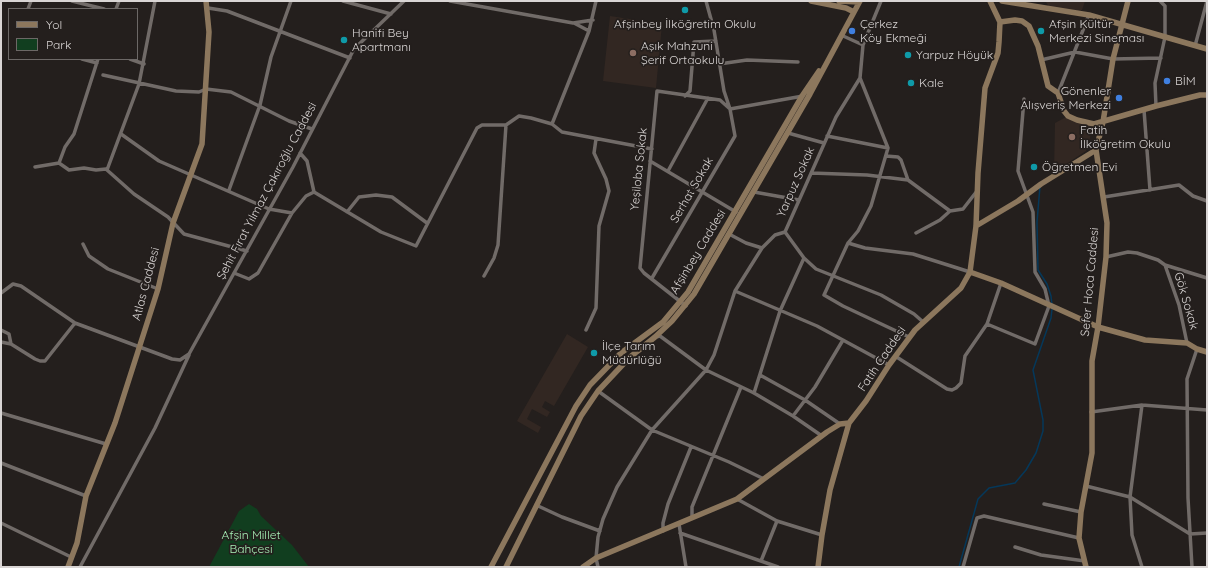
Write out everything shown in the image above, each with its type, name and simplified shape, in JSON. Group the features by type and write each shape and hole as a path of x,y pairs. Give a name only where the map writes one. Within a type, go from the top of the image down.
{"street":[{"path":"72,1 100,8"},
{"path":"106,169 121,134 139,84 155,1"},
{"name":"Atlas Caddesi","path":"68,567 76,543 86,496 130,378 158,289 173,224 202,144 209,32 208,8 206,1"},
{"path":"228,190 260,105 271,57 282,32 291,1"},
{"path":"343,1 391,14"},
{"path":"359,6 360,1"},
{"name":"Şehit Fırat Yılmaz Çakıroğlu Caddesi","path":"80,567 155,428 190,354 300,153 354,49 404,1"},
{"path":"450,1 573,22 593,20"},
{"path":"552,124 593,20 596,1"},
{"name":"Serhat Sokak","path":"652,278 735,136 730,109 724,91 716,42 706,1"},
{"path":"811,1 846,8 854,12"},
{"path":"839,1 859,1"},
{"name":"Afşinbey Caddesi","path":"491,567 576,406 590,385 622,353 662,322 680,302 738,213 754,192 808,99 859,1"},
{"path":"881,1 863,45 860,78 888,148 871,206 858,231 848,243 824,295 843,306 909,337"},
{"name":"Fatih Caddesi","path":"849,423 862,407 888,365 909,337 922,321 961,288 970,272 976,226 985,88 998,52 1000,22 990,1"},
{"path":"1002,1 1035,4 1089,15 1207,49"},
{"name":"Sefer Hoca Caddesi","path":"1085,564 1079,538 1081,512 1092,453 1092,360 1098,327 1106,257 1107,223 1096,150 1103,122 1113,59 1128,1"},
{"path":"1156,106 1155,83 1165,37 1165,6 1160,1"},
{"path":"1195,46 1207,1"},
{"path":"208,8 227,11 350,58"},
{"path":"1058,94 1089,15"},
{"path":"1000,22 1015,20 1022,21 1029,26 1038,46 1048,86 1058,94 1064,111 1068,116 1087,123 1103,122 1106,119 1156,106 1200,95 1207,95"},
{"path":"573,22 589,31"},
{"path":"841,35 863,45"},
{"path":"685,96 690,91 694,42 716,42"},
{"path":"1041,60 1075,52 1113,59 1161,58"},
{"name":"Afşinbey Caddesi","path":"506,567 581,416 598,391 629,358 655,338 686,306 730,234 738,213 802,96 831,55"},
{"path":"133,60 144,64"},
{"path":"719,64 747,60 798,62"},
{"path":"59,163 65,147 74,134 98,61"},
{"path":"103,75 176,91 199,92 206,89 231,92 260,105 289,121 312,129"},
{"name":"Yarpuz Sokak","path":"860,78 845,99 785,232 804,258 816,269 881,295 914,314 922,321"},
{"name":"Yeşiloba Sokak","path":"686,306 640,268 657,91 720,100"},
{"path":"724,91 720,100 730,109 802,96 808,99"},
{"path":"668,171 708,98"},
{"path":"987,324 1035,344 1049,306 1045,289 1035,272 1033,212 1018,171 1024,99"},
{"path":"1144,110 1150,190"},
{"path":"300,153 307,161 314,192 380,232 416,246 477,128 482,125 506,125 519,116 552,124 562,132 652,149"},
{"path":"484,276 494,258 498,245 506,125"},
{"path":"788,133 824,143"},
{"path":"121,134 159,161 269,209 292,214"},
{"path":"827,136 888,148"},
{"path":"586,330 596,308 598,226 609,191 606,178 594,153 596,139"},
{"path":"976,226 1096,150"},
{"path":"886,156 898,157 901,160 908,180"},
{"path":"650,161 738,213"},
{"path":"35,167 59,163 69,170 84,168 96,170 106,169 134,194 168,217 184,234 193,238 247,251"},
{"path":"812,173 908,180 950,211"},
{"path":"1104,197 1179,185 1192,196 1207,201"},
{"path":"916,233 940,220 950,211 963,209 978,190"},
{"path":"234,273 249,280 258,273 292,214 306,196 314,192"},
{"path":"754,192 799,200"},
{"path":"347,212 359,197 376,195 392,197 427,223"},
{"path":"598,567 596,558 600,531 603,519 617,487 652,430 706,370 714,354 735,291 762,248 775,235 785,232"},
{"path":"730,234 746,243 762,248"},
{"path":"848,243 865,248 913,254 970,272 1001,284 1098,327 1145,340 1187,343 1197,349 1207,352"},
{"path":"83,244 89,256 108,269 158,289"},
{"name":"Gök Sokak","path":"1106,257 1128,252 1137,253 1158,260 1164,265 1207,278"},
{"path":"754,393 780,311 804,258"},
{"name":"Gök Sokak","path":"1164,265 1179,305 1187,343"},
{"path":"1,294 13,284 21,286 75,323 172,359 180,360 190,354"},
{"path":"895,356 947,389 952,390 961,383 965,356 987,324 990,310 1001,284"},
{"path":"735,291 817,326 888,365"},
{"path":"1,342 11,344 35,359 45,361 75,323"},
{"path":"1,330 9,334 11,344"},
{"path":"655,338 660,336 706,370 754,393 793,416 822,436"},
{"path":"793,416 825,371 843,340"},
{"path":"1192,567 1187,379 1197,349"},
{"path":"760,376 805,400 840,424"},
{"path":"692,518 692,507 741,387"},
{"path":"598,391 652,430 764,479"},
{"path":"1091,412 1142,405 1207,410"},
{"path":"1142,405 1130,497 1132,536 1142,567"},
{"path":"1,413 106,444"},
{"path":"583,567 596,558 737,499 822,436 840,424 849,423 835,470 822,535 818,567"},
{"path":"663,531 663,523 668,504 691,447"},
{"path":"1,464 86,496"},
{"path":"1086,486 1130,497 1190,534 1207,534"},
{"path":"737,499 778,521 822,535"},
{"path":"1044,504 1081,512"},
{"path":"536,505 562,518 600,531"},
{"path":"963,567 977,518 984,516 1079,538"},
{"path":"761,561 778,521"},
{"path":"1,523 71,557"},
{"path":"679,524 686,567"},
{"path":"680,533 778,567"},
{"path":"1015,547 1041,555 1085,564"}],"shaded area":[{"path":"1085,1 1082,10 1075,12 1049,7 1046,2"},
{"name":"Aşık Mahzuni Şerif Ortaokulu","path":"610,16 662,24 656,88 603,81"},
{"name":"Fatih İlköğretim Okulu","path":"1068,116 1094,124 1086,151 1054,172 1055,123"},
{"path":"567,334 588,347 554,406 545,401 542,407 550,412 547,417 532,409 527,419 541,427 538,433 517,421"}],"green space":[{"name":"Afşin Millet Bahçesi","path":"249,504 257,509 261,516 292,545 309,567 209,567 239,511"}],"waterway":[{"path":"1040,186 1037,222 1038,270 1047,284 1052,305"},
{"path":"959,567 978,499 989,488 1015,483 1026,470 1036,453 1043,431 1043,420 1033,370 1051,318 1052,309"}],"place":[{"name":"Afşinbey İlköğretim Okulu","path":"685,10"},
{"name":"Çerkez Köy Ekmeği","path":"852,31"},
{"name":"Afşin Kültür Merkezi Sineması","path":"1041,31"},
{"name":"Hanifi Bey Apartmanı","path":"344,40"},
{"name":"Aşık Mahzuni Şerif Ortaokulu","path":"633,53"},
{"name":"Yarpuz Höyük","path":"908,55"},
{"name":"BİM","path":"1167,81"},
{"name":"Kale","path":"911,83"},
{"name":"Gönenler Alışveriş Merkezi","path":"1119,98"},
{"name":"Fatih İlköğretim Okulu","path":"1072,137"},
{"name":"Öğretmen Evi","path":"1034,167"},
{"name":"İlçe Tarım Müdürlüğü","path":"594,353"}]}
